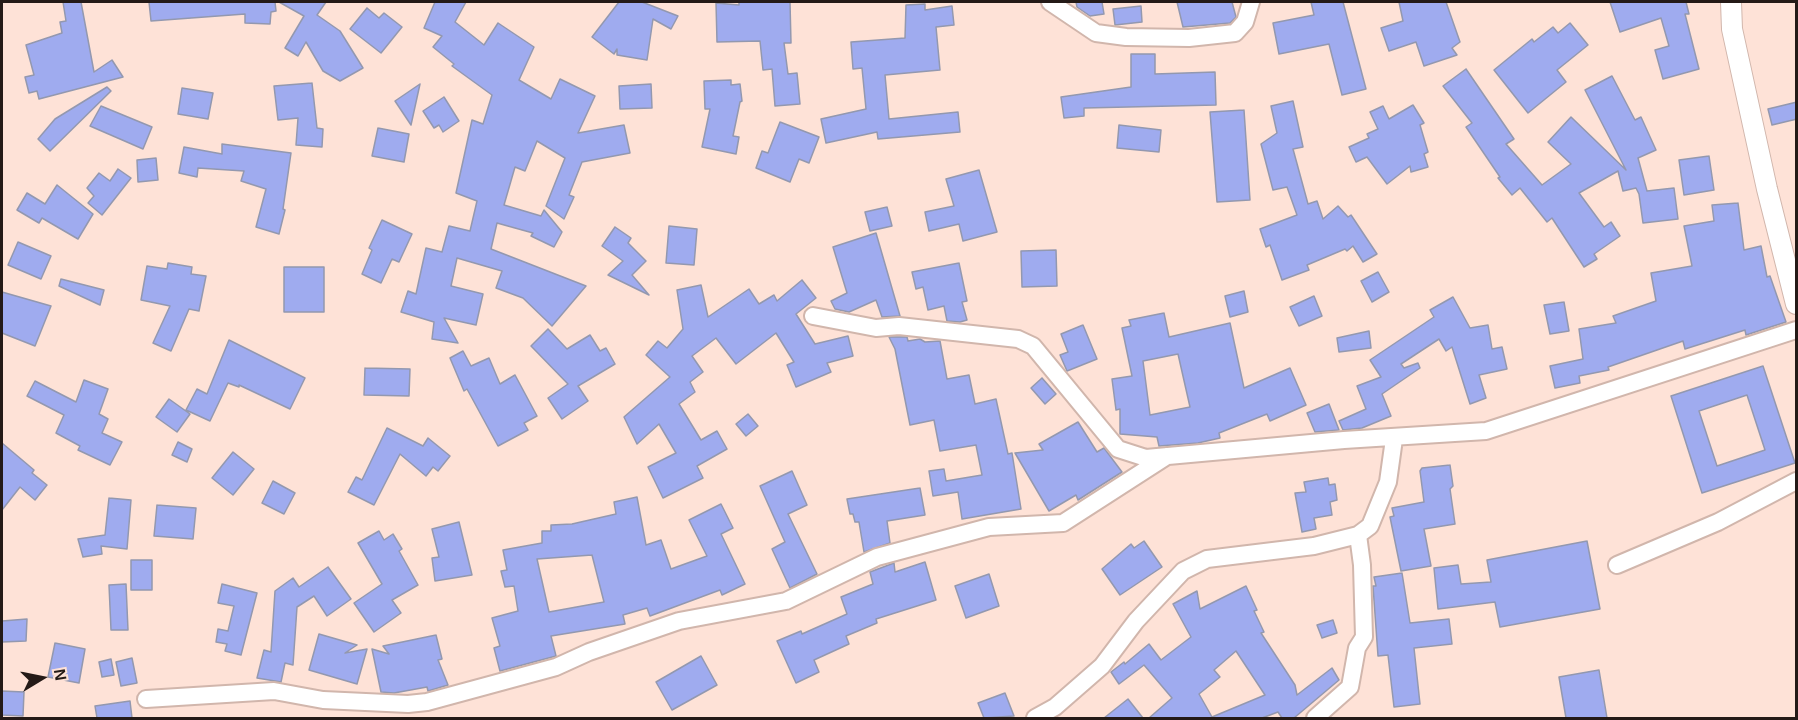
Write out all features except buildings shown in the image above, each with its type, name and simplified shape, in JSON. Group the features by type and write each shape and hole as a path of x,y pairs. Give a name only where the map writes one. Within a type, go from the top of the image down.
{"street":[{"path":"1050,2 1096,33 1126,37 1190,38 1235,33 1245,22 1251,2"},
{"path":"1731,2 1732,29 1767,189 1797,304"},
{"path":"813,316 876,328 899,326 1018,339 1032,346 1118,449 1146,458 1344,440 1394,439 1486,431 1797,330"},
{"path":"1035,718 1055,706 1102,666 1137,621 1183,571 1207,559 1288,551 1358,535 1370,526 1388,482 1394,439"},
{"path":"146,699 274,691 323,700 408,704 427,702 556,667 589,652 678,621 786,601 877,557 989,527 1063,524 1167,456"},
{"path":"1617,565 1718,522 1797,481"},
{"path":"1315,718 1333,711 1350,687 1357,648 1364,638 1362,565 1358,535"}]}
